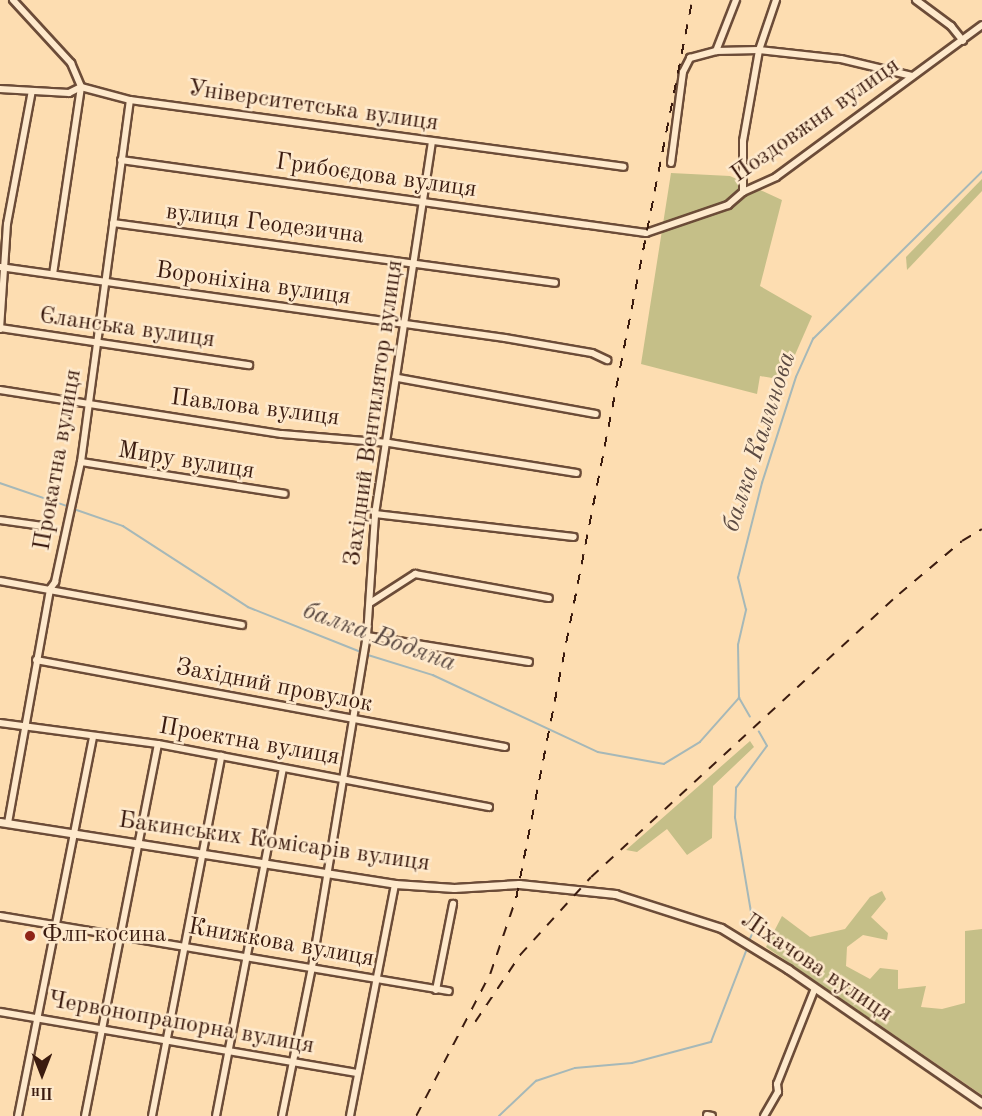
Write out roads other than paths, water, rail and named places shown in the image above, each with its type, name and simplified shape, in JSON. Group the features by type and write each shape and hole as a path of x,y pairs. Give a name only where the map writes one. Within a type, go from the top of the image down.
{"street":[{"path":"13,0 66,56 81,87 53,274"},
{"path":"716,51 735,0"},
{"path":"743,192 743,141 759,50 776,0"},
{"path":"916,0 951,26 963,41"},
{"name":"Поздовжня вулиця","path":"626,229 646,233 728,205 743,192 776,177 982,26"},
{"path":"671,163 683,72 690,58 716,51 759,50 841,59 912,76"},
{"name":"Університетська вулиця","path":"0,89 69,93 81,87 130,100 623,167"},
{"path":"0,329 2,267 14,182 32,91"},
{"name":"Прокатна вулиця","path":"4,822 50,589 55,582 81,462 130,100"},
{"name":"Західний Вентилятор вулиця","path":"282,1116 312,967 367,636 375,514 389,443 432,141"},
{"name":"Грибоєдова вулиця","path":"121,160 626,229"},
{"name":"вулиця Геодезична","path":"113,223 555,283"},
{"name":"Вороніхіна вулиця","path":"2,267 105,284 405,324 592,353 607,360"},
{"name":"Єланська вулиця","path":"0,329 98,345 249,365"},
{"path":"398,378 596,414"},
{"name":"Павлова вулиця","path":"0,390 282,434 389,443 577,473"},
{"name":"Миру вулиця","path":"81,462 285,494"},
{"path":"375,514 574,537"},
{"path":"0,520 42,526"},
{"path":"370,603 415,574 549,598"},
{"path":"0,581 242,625"},
{"path":"367,636 529,662"},
{"name":"Західний провулок","path":"36,660 505,747"},
{"name":"Проектна вулиця","path":"0,723 158,744 489,807"},
{"path":"18,1116 58,923 93,736"},
{"path":"85,1116 158,744"},
{"path":"152,1116 221,756"},
{"path":"216,1116 283,768"},
{"name":"Бакинських Комісарів вулиця","path":"4,822 395,884 454,888 519,884 615,894"},
{"path":"350,1116 395,884"},
{"name":"Ліхачова вулиця","path":"615,894 721,928 815,988 982,1103"},
{"path":"436,990 453,904"},
{"name":"Книжкова вулиця","path":"0,915 449,991"},
{"path":"764,1116 778,1092 777,1084 815,988"},
{"name":"Червонопрапорна вулиця","path":"0,1012 167,1038 357,1073"}],"waterway":[{"name":"балка Калинова","path":"750,717 739,698 738,645 746,610 738,578 762,483 796,377 813,339 982,172"},
{"name":"балка Водяна","path":"0,483 70,507"},
{"name":"балка Водяна","path":"74,509 123,526 248,607 361,652"},
{"name":"балка Водяна","path":"365,654 433,675 598,752 664,764 700,742 739,698"},
{"name":"балка Калинова","path":"749,941 754,930 735,818 736,788 767,746 759,732"},
{"name":"балка Калинова","path":"499,1116 536,1081 575,1068 632,1063 711,1042 748,946"}],"railway":[{"path":"416,1116 490,974 516,898 692,0"},
{"path":"475,1022 520,955 591,877 899,594 962,541 982,529"}],"place":[{"name":"Флп косина","path":"30,936"}]}
